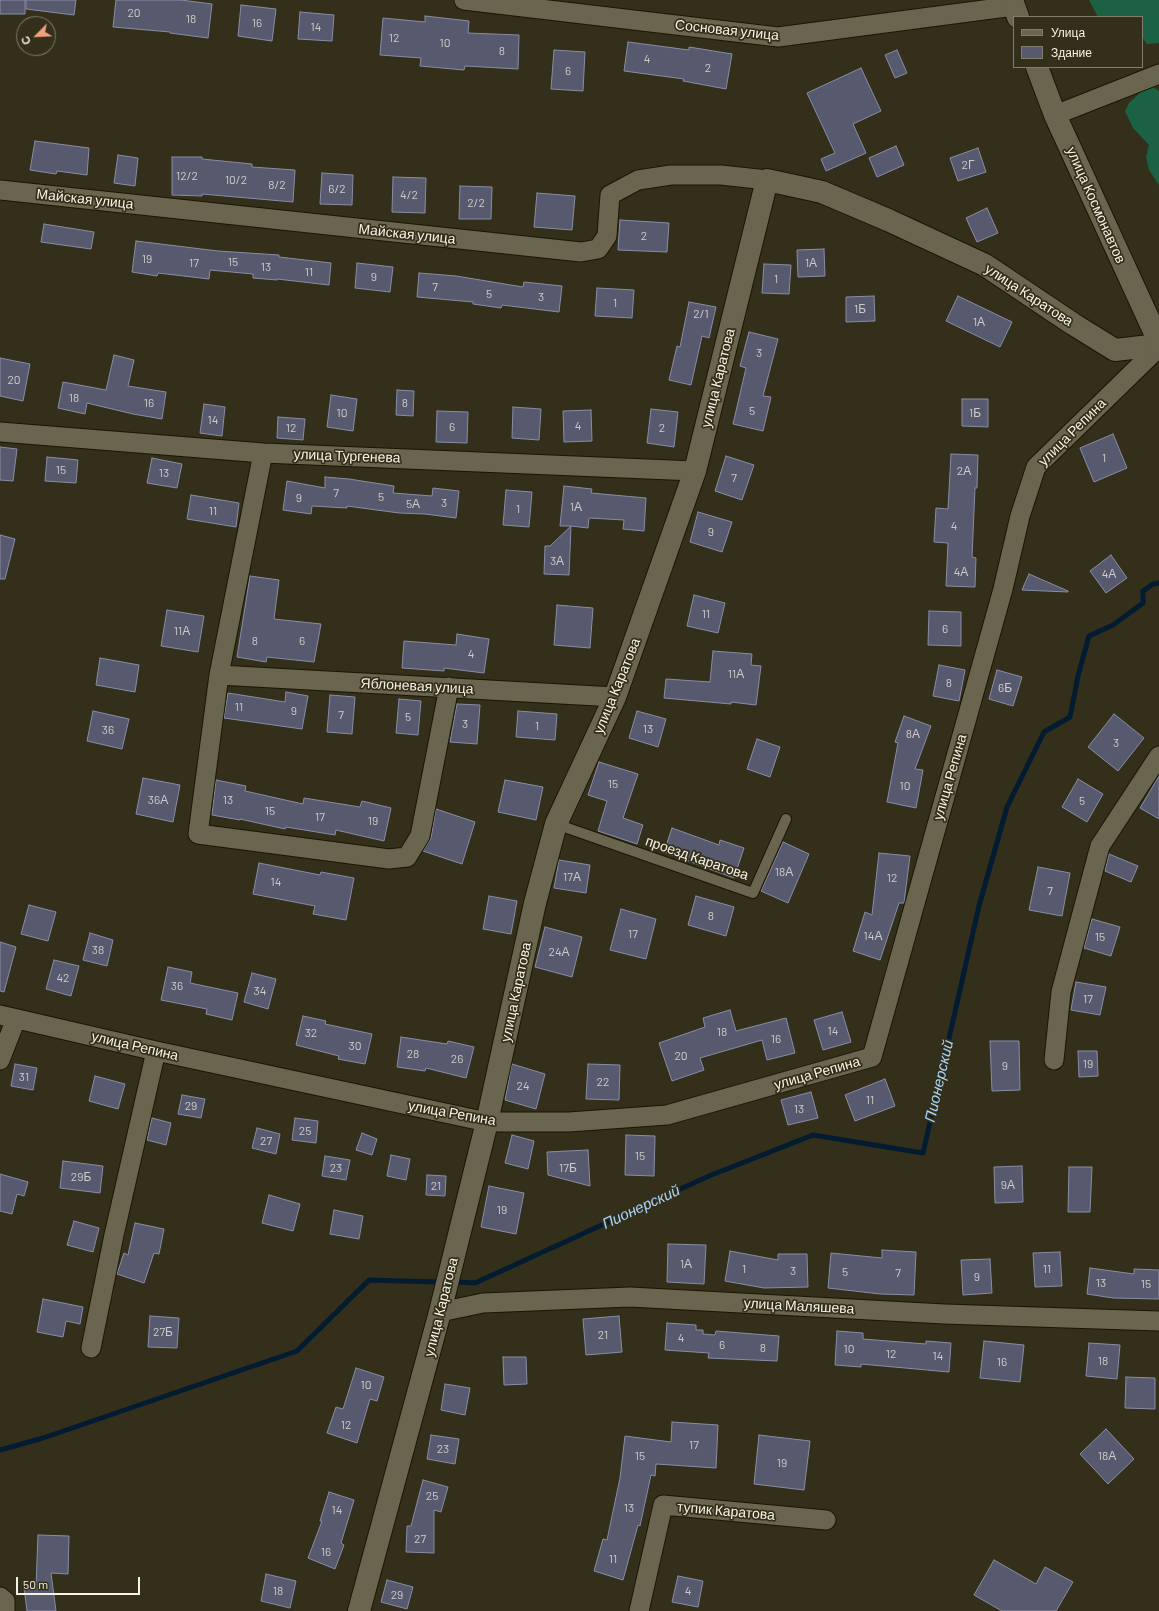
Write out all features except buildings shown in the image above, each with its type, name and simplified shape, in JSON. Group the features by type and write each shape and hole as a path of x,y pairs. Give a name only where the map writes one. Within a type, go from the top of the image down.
{"street":[{"name":"Сосновая улица","path":"464,0 778,37 1015,8"},
{"name":"улица Космонавтов","path":"1037,68 1055,115 1159,342"},
{"path":"1055,115 1159,74"},
{"name":"Майская улица","path":"0,190 581,252 598,249 607,236 610,195 638,180 670,175 721,175 767,180"},
{"name":"улица Каратова","path":"360,1611 440,1312 487,1122 535,903 556,824 615,697 695,471 767,180 822,192 888,220 985,265 1073,324 1115,350 1159,346"},
{"name":"улица Репина","path":"0,1060 8,1017 156,1051 487,1122 569,1122 667,1115 872,1057 1001,597 1020,516 1036,467 1159,346"},
{"name":"улица Тургенева","path":"0,432 263,453 695,471"},
{"path":"263,453 219,675 198,834 389,859 407,857 420,836 449,687"},
{"name":"Яблоневая улица","path":"219,675 615,697"},
{"path":"1054,1060 1061,992 1100,846 1159,756"},
{"path":"91,1348 114,1235 156,1051"},
{"name":"улица Маляшева","path":"440,1312 483,1303 630,1297 944,1314 1159,1321"},
{"name":"тупик Каратова","path":"639,1611 663,1505 826,1520"},
{"path":"0,1597 5,1601 5,1611"}],"lane":[{"name":"проезд Каратова","path":"556,824 753,893 786,819"}],"green space":[{"path":"1089,0 1159,0 1159,43 1147,44 1143,38 1143,16 1097,16"},
{"path":"1153,87 1159,91 1159,185 1149,170 1146,157 1149,145 1133,128 1125,111 1129,103 1143,90"}],"waterway":[{"name":"Пионерский","path":"457,1282 475,1283 709,1176 813,1135 923,1153 979,906 1007,807 1044,732 1070,717 1078,676 1089,636 1113,625 1143,603 1143,591 1153,584 1159,583"},
{"path":"0,1450 43,1438 297,1351 369,1280 437,1282"}]}
